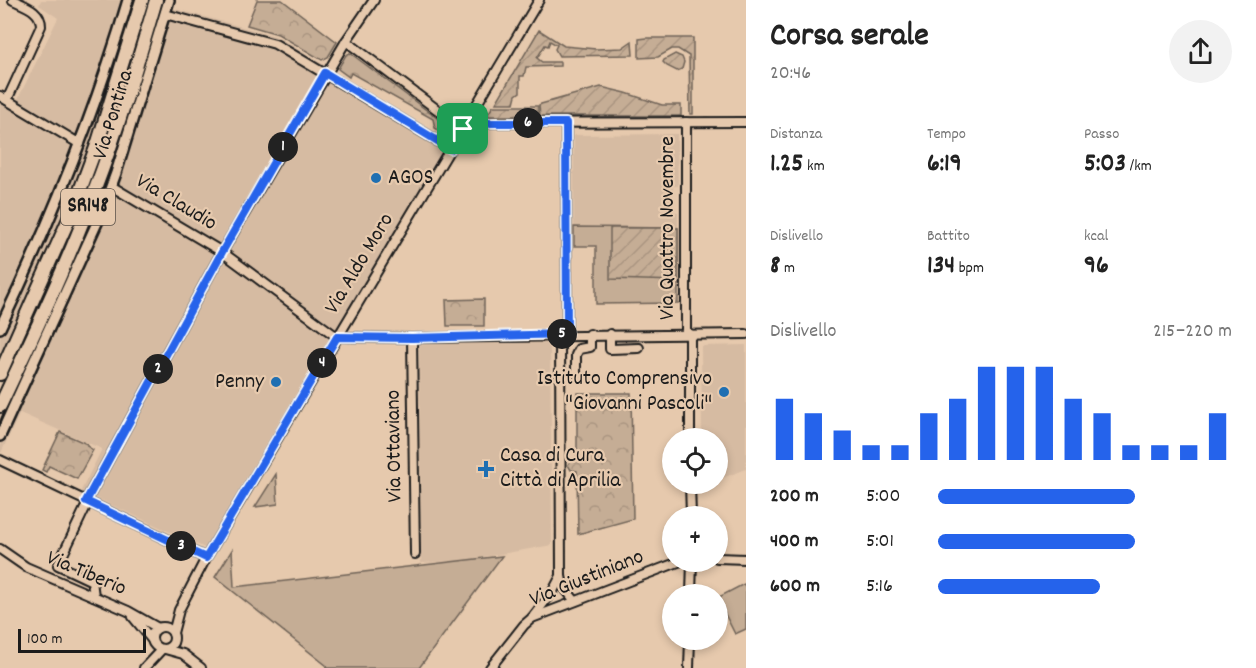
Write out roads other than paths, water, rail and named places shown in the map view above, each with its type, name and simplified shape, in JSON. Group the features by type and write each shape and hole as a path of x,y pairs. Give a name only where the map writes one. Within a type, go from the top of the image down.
{"highway":[{"name":"SR148","path":"0,374 72,212 98,142 142,0"},
{"name":"SR148","path":"0,406 66,261 94,192 119,122 156,0"}],"street":[{"path":"13,0 29,4 41,19 40,30 3,98 80,144"},
{"name":"Via Pontina","path":"0,328 51,219 107,69 128,0"},
{"name":"Via Pontina","path":"0,436 82,258 111,186 169,0"},
{"path":"94,596 92,581 58,566 87,502 222,252 325,73 374,0"},
{"name":"Via Aldo Moro","path":"144,668 171,645 179,610 206,558 539,0"},
{"path":"165,14 275,44 451,149"},
{"path":"346,41 465,126 746,122"},
{"name":"Via Quattro Novembre","path":"686,122 686,334 690,428"},
{"path":"566,123 561,576 563,586 575,601"},
{"name":"Via Claudio","path":"111,186 222,252 337,337"},
{"path":"576,373 576,355 579,349 590,347 590,334"},
{"path":"610,334 610,349 639,348"},
{"path":"337,337 746,334"},
{"name":"Via Ottaviano","path":"412,338 415,554"},
{"path":"0,460 206,558"},
{"name":"Via Tiberio","path":"0,549 30,569 128,611 160,628"},
{"path":"728,558 746,559"},
{"name":"Via Giustiniano","path":"490,668 532,618 662,568"},
{"path":"532,618 553,591 561,576"},
{"name":"Via Aldo Moro","path":"144,668 153,642 153,633 179,610"},
{"name":"Via Tiberio","path":"128,611 153,642"},
{"path":"160,628 168,628 183,654 201,668"},
{"path":"153,642 164,649 183,654"},
{"path":"689,668 690,650"}],"place":[{"name":"AGOS","path":"376,178"},
{"name":"Penny","path":"276,382"},
{"name":"Istituto Comprensivo \"Giovanni Pascoli\"","path":"724,392"},
{"name":"Casa di Cura Città di Aprilia","path":"486,469"}]}
